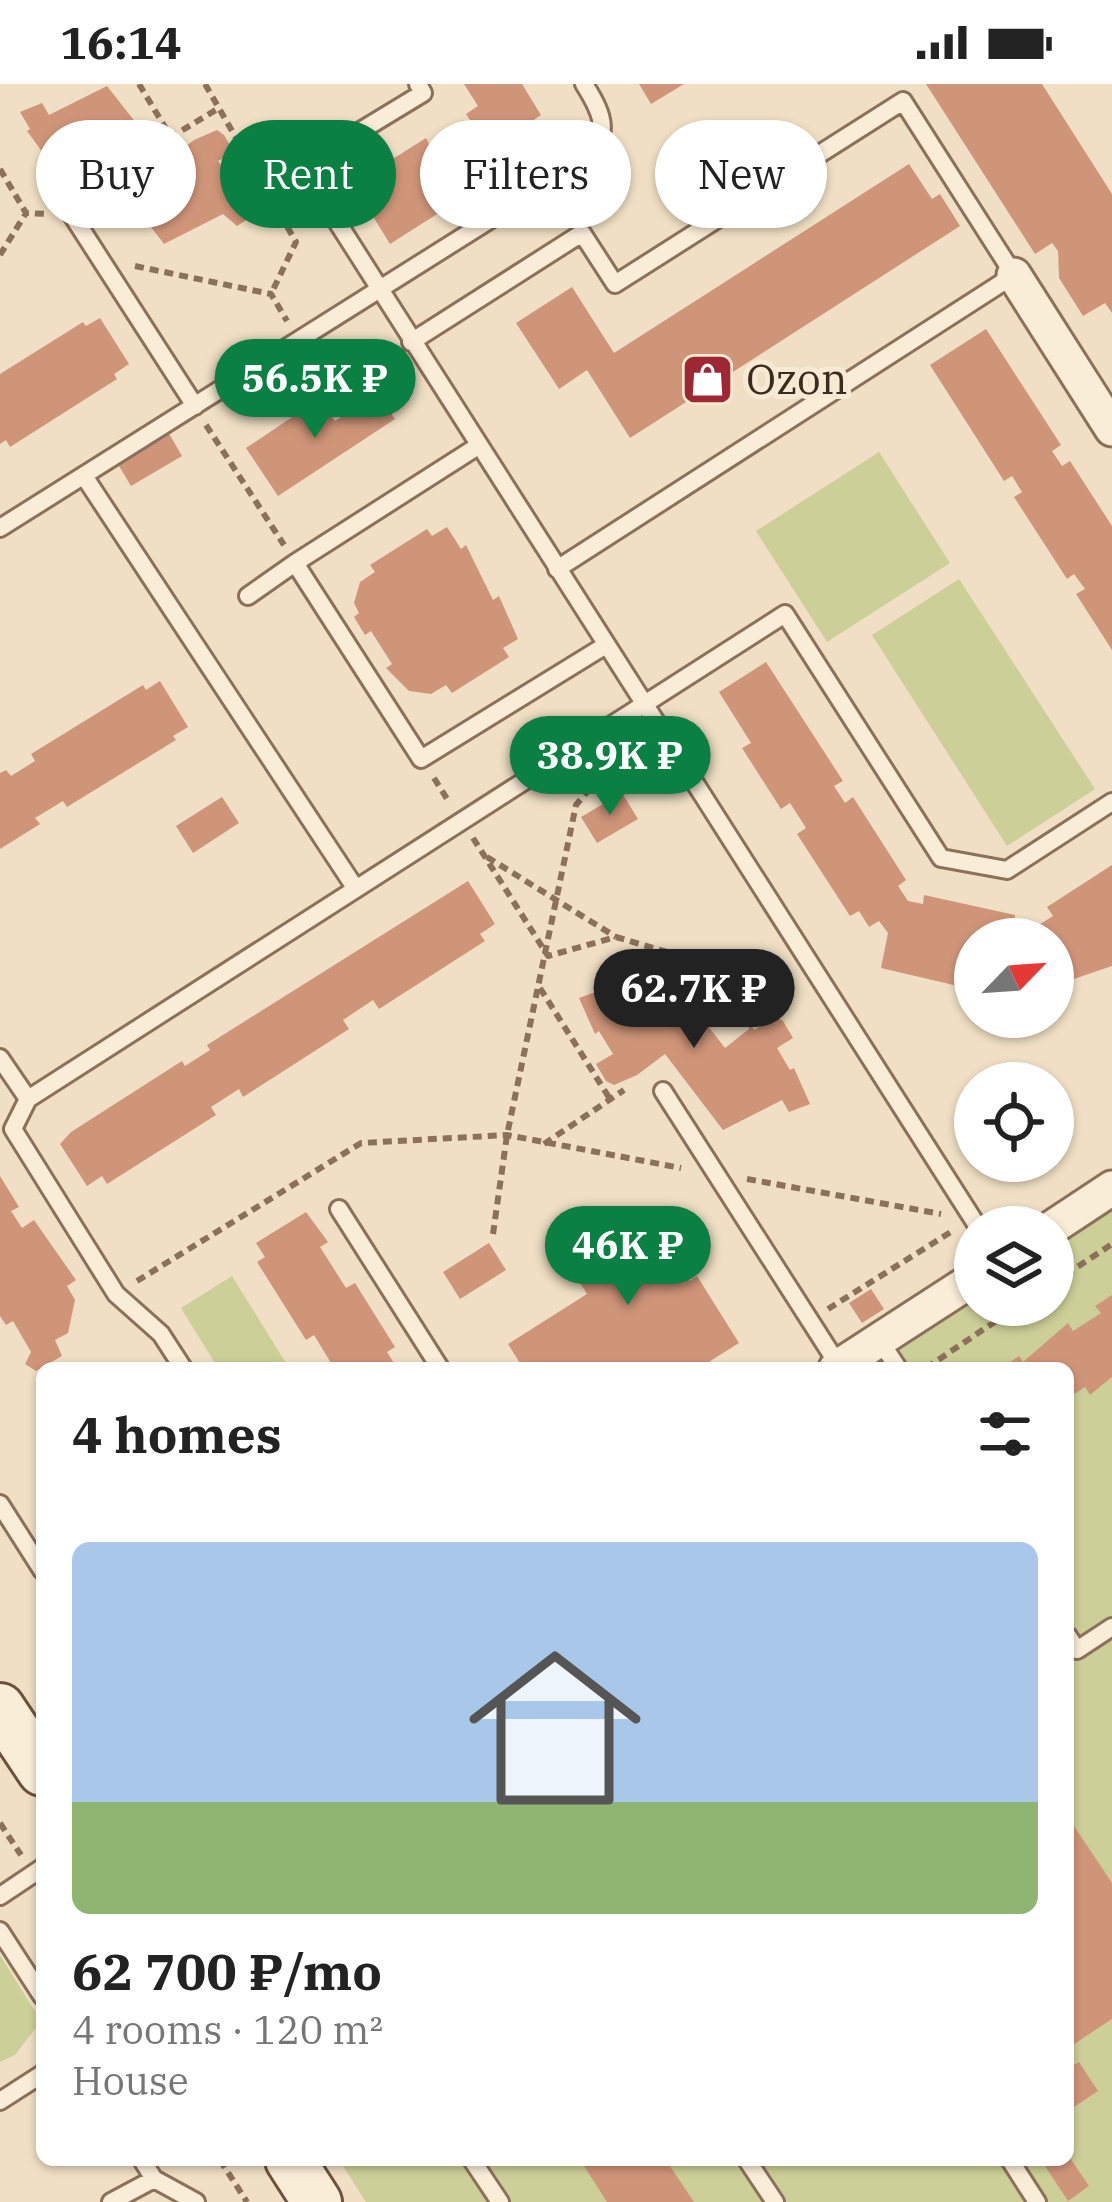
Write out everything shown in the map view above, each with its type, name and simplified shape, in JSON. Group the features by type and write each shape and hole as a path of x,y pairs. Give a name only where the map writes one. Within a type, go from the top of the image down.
{"main road":[{"path":"0,1708 36,1763"}],"street":[{"path":"1014,275 1112,430"},
{"path":"1074,1213 1112,1188"},
{"path":"857,1362 889,1354 954,1297"}],"lane":[{"path":"418,84 423,93 329,147 311,171 314,184 964,1206"},
{"path":"0,528 588,158 601,145 604,126 584,84"},
{"path":"411,342 582,233 614,284 903,101 1014,275 557,568"},
{"path":"80,228 195,406"},
{"path":"248,596 478,446"},
{"path":"84,476 356,889"},
{"path":"295,563 422,759 605,645"},
{"path":"179,1362 161,1334 116,1294 13,1129 28,1099 784,614 941,858 1007,870 1112,802"},
{"path":"0,1058 28,1099"},
{"path":"663,1091 834,1362"},
{"path":"339,1209 436,1362"},
{"path":"0,1504 36,1561"},
{"path":"1074,1645 1077,1650 1112,1627"},
{"path":"0,1896 36,1872"},
{"path":"0,1930 36,1987"},
{"path":"0,2101 36,2078"},
{"path":"146,2166 154,2179 196,2202"},
{"path":"476,2166 500,2202"},
{"path":"751,2166 775,2202"},
{"path":"1014,2166 1037,2202"},
{"path":"111,2202 154,2179"}],"path":[{"path":"139,84 171,137 219,108"},
{"path":"205,84 226,120"},
{"path":"0,169 26,213"},
{"path":"26,213 36,213"},
{"path":"0,255 26,213"},
{"path":"271,294 296,242 288,228"},
{"path":"100,259 271,294 287,321"},
{"path":"195,406 271,526"},
{"path":"493,1234 507,1135 576,805 638,730 654,721"},
{"path":"422,759 548,956"},
{"path":"484,855 616,937 681,956"},
{"path":"548,956 616,937"},
{"path":"540,988 610,1099"},
{"path":"544,1144 624,1090"},
{"path":"116,1294 362,1143 507,1135 954,1219"},
{"path":"810,1321 954,1235"},
{"path":"1074,1269 1112,1244"},
{"path":"935,1362 989,1326"},
{"path":"224,2166 247,2202"}],"green space":[{"path":"879,452 950,563 827,642 756,531"},
{"path":"959,579 1095,789 1007,846 872,635"},
{"path":"1112,1211 1112,2202 366,2202 343,2166 1074,2166 1074,1362 876,1362 954,1312 954,1326 1074,1326 1074,1235"},
{"path":"232,1276 285,1362 214,1362 181,1308"},
{"path":"0,1955 36,2013 36,2028 15,2055 0,2062"}],"building":[{"path":"464,84 522,84 541,115 534,120 470,120 466,114 478,106"},
{"path":"639,84 684,84 651,104"},
{"path":"926,84 1042,84 1112,194 1112,313 1105,303 1083,316 1059,278 1058,251 1052,243 1035,254"},
{"path":"107,86 134,120 36,120 36,143 20,112 42,103 49,115"},
{"path":"217,130 220,132 220,216 196,228 196,139"},
{"path":"420,142 420,225 390,244 380,228 396,228 396,157"},
{"path":"909,164 932,199 940,194 960,226 630,438 587,370 559,389 516,323 572,287 614,353 809,228 827,228 827,217"},
{"path":"152,228 195,228 164,244"},
{"path":"100,318 129,364 114,374 117,379 10,447 6,440 0,444 0,374 83,322 86,326"},
{"path":"986,329 1061,445 1052,451 1062,466 1070,461 1112,526 1112,650 1076,594 1085,589 1074,574 1067,579 1014,497 1022,492 1012,476 1004,481 930,365"},
{"path":"377,393 395,419 278,496 246,448 319,399 335,421"},
{"path":"167,430 182,456 131,486 116,461"},
{"path":"447,527 461,549 466,545 493,600 499,596 518,639 503,648 509,657 452,693 446,685 431,694 409,691 386,668 392,664 371,631 365,635 354,617 359,613 354,603 360,582 375,572 370,565 427,529 432,536"},
{"path":"766,662 843,781 834,786 845,803 853,797 906,880 898,886 908,901 923,904 924,895 1015,915 954,918 954,985 881,968 888,933 879,921 869,927 859,911 850,916 797,834 806,828 790,803 781,809 742,748 751,743 719,692"},
{"path":"160,681 188,727 173,736 176,740 67,807 63,801 35,818 40,824 0,849 0,773 6,770 11,776 35,761 31,754 143,685 146,690"},
{"path":"622,793 638,819 597,843 581,817"},
{"path":"222,797 239,823 193,853 176,826"},
{"path":"1112,865 1112,966 1074,979 1074,918 1050,918 1047,907"},
{"path":"468,881 495,924 480,934 485,941 379,1009 373,1000 343,1020 349,1029 243,1097 239,1089 211,1107 216,1115 107,1184 102,1176 87,1186 60,1144 71,1132 182,1061 185,1066 210,1050 207,1045"},
{"path":"666,972 725,1048 749,1029 748,1019 754,1030 776,1017 783,1021 793,1038 777,1048 790,1070 794,1068 810,1104 789,1112 782,1100 723,1130 665,1054 637,1075 614,1085 606,1081 596,1064 613,1054 599,1031 595,1034 579,998 601,990 607,1001"},
{"path":"0,1176 19,1207 11,1211 22,1228 34,1220 76,1280 67,1286 75,1300 68,1333 55,1340 62,1356 36,1362 36,1371 25,1364 31,1352 13,1321 6,1325 0,1316"},
{"path":"306,1212 328,1242 320,1247 346,1288 355,1283 395,1347 387,1352 393,1362 330,1362 314,1335 306,1340 257,1262 265,1257 256,1243"},
{"path":"611,1215 656,1228 689,1281 697,1276 739,1343 709,1362 519,1362 508,1344 587,1294 558,1248"},
{"path":"489,1243 506,1270 460,1299 443,1272"},
{"path":"871,1289 884,1309 862,1323 849,1303"},
{"path":"1112,1295 1112,1377 1090,1395 1085,1387 1074,1394 1074,1362 1023,1362 1065,1326 1073,1331 1101,1313 1095,1306"},
{"path":"1074,1826 1112,1883 1112,2019 1074,2044"},
{"path":"1079,2062 1098,2091 1074,2107 1074,2065"},
{"path":"1074,2164 1089,2186 1068,2201 1045,2166"},
{"path":"584,2166 670,2166 694,2202 607,2202"}],"place":[{"name":"Ozon","path":"707,379"}]}
